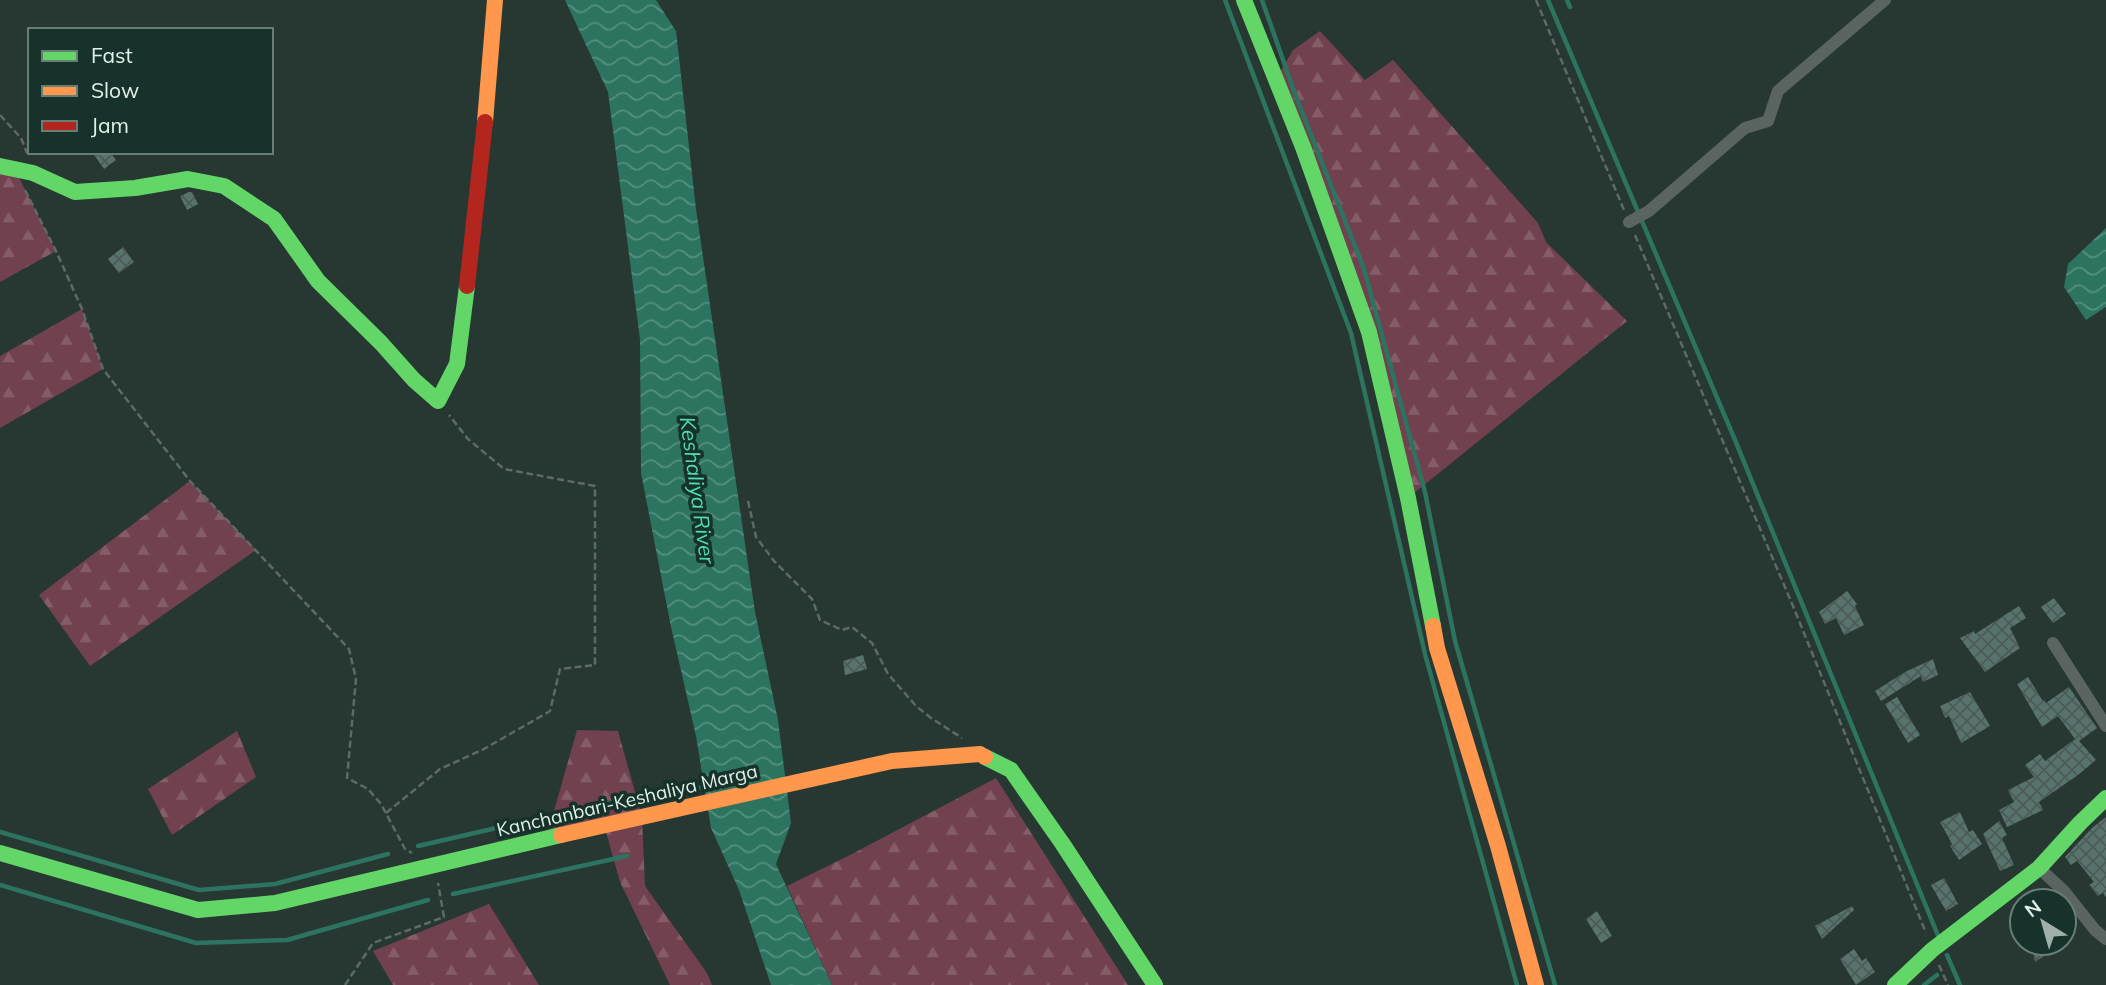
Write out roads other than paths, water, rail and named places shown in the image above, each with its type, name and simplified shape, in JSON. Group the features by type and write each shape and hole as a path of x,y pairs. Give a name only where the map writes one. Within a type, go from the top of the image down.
{"street":[{"path":"7,167 33,173 75,192 135,188 188,179 224,186 274,219 318,281 414,380 438,401 457,364 463,324 484,135 495,0"},
{"path":"1244,0 1303,147 1369,332 1408,498 1437,649 1536,985"},
{"path":"1629,222 1649,211 1745,128 1768,121 1778,90 1885,0"},
{"path":"2053,643 2106,726"},
{"name":"Kanchanbari-Keshaliya Marga","path":"0,853 198,910 275,903 604,825 892,761 980,754 1011,770 1155,985"},
{"path":"1895,985 1932,950 2039,868 2080,822 2106,798"},
{"path":"2039,868 2064,891 2095,930 2106,939"}],"water":[{"name":"Keshaliya River","path":"565,0 656,0 676,31 696,209 755,612 778,720 791,823 776,864 832,985 771,985 739,890 711,828 696,736 671,627 641,473 640,339 608,92"},
{"path":"2106,228 2106,307 2086,320 2064,287 2068,264"}],"waterway":[{"path":"1225,0 1351,333 1425,654 1517,985"},
{"path":"1262,0 1295,94 1364,269 1425,492 1455,641 1555,985"},
{"path":"1548,0 1735,440 1939,938"},
{"path":"1567,0 1570,7"},
{"path":"418,846 601,804 704,787"},
{"path":"0,832 199,890 275,884 388,854"},
{"path":"453,894 627,856"},
{"path":"0,885 196,943 287,940 428,900"},
{"path":"1947,955 1960,985"},
{"path":"1924,985 1937,975"}]}
